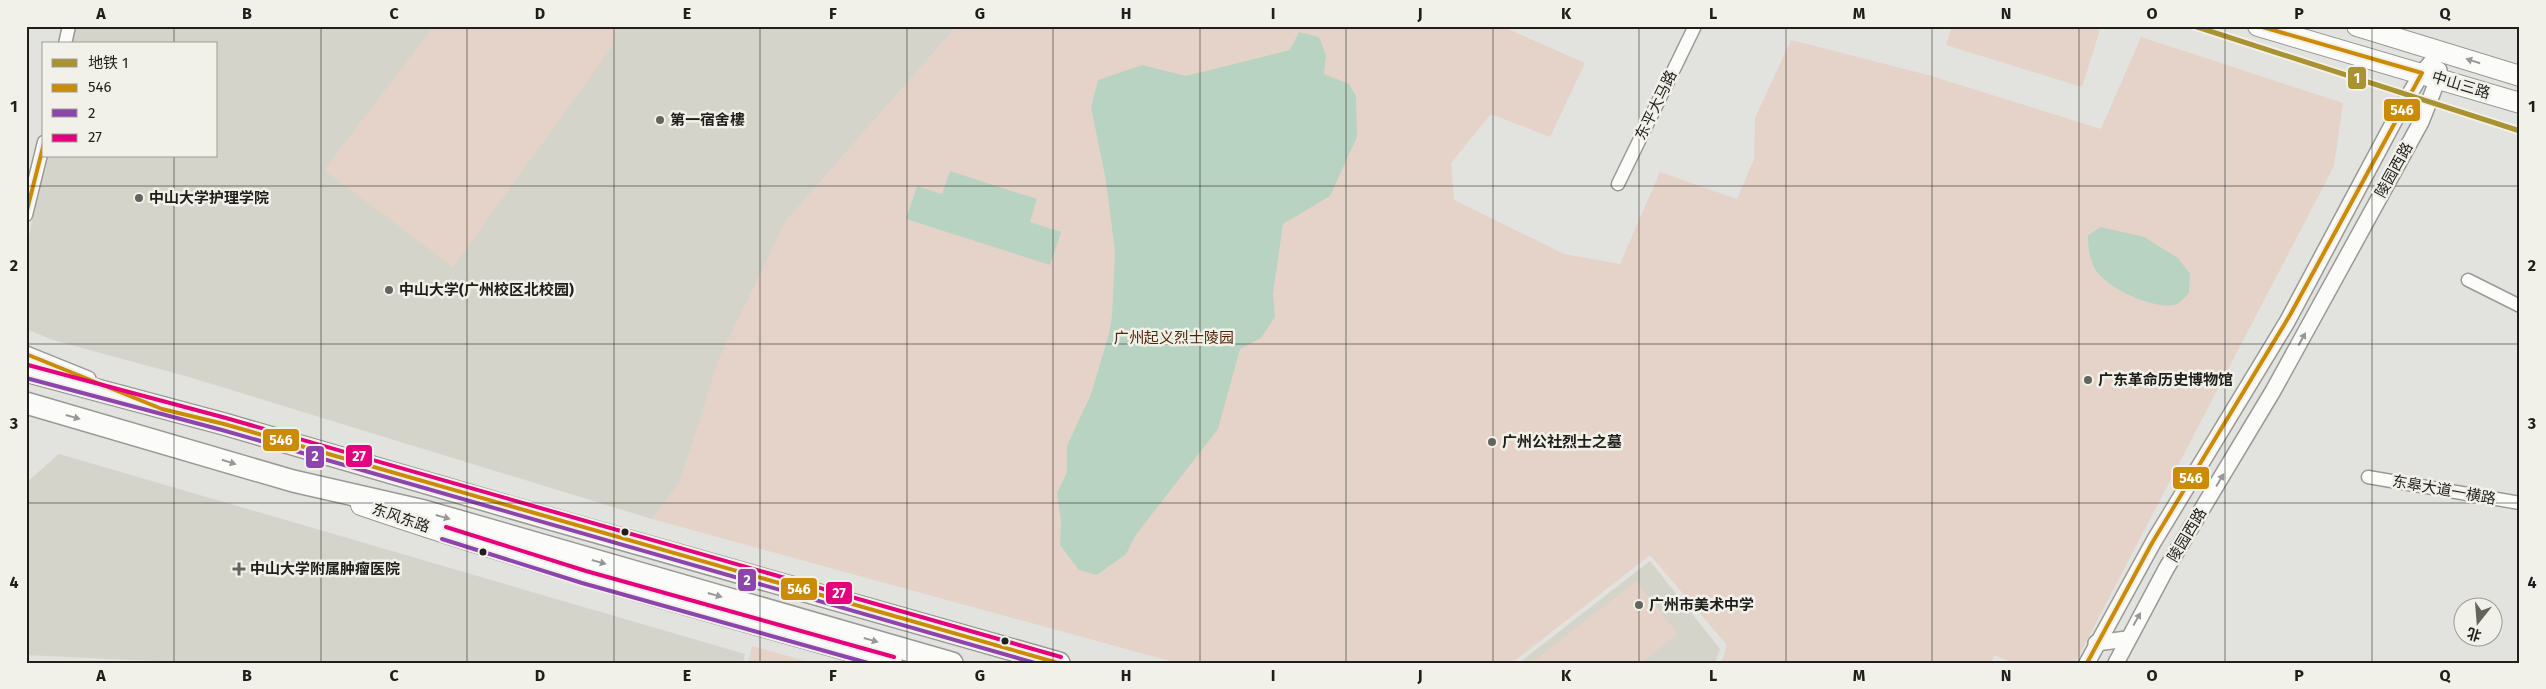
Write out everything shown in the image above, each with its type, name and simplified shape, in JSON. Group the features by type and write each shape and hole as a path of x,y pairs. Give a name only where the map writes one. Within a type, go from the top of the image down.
{"highway":[{"path":"26,371 234,427 1059,663"},
{"name":"东风东路","path":"26,403 293,481"},
{"path":"293,481 424,511 952,663"}],"main road":[{"name":"中山三路","path":"2258,26 2520,103"},
{"name":"中山三路","path":"2357,26 2520,76"},
{"name":"东风东路","path":"293,481 467,541 584,577 892,663"}],"street":[{"path":"65,42 69,26"},
{"name":"东平大马路","path":"1618,184 1695,26"},
{"name":"陵园西路","path":"2116,663 2127,639 2166,569 2273,391 2421,122 2430,76 2441,51"},
{"name":"陵园西路","path":"2086,663 2154,540 2286,322 2393,122 2430,76"},
{"path":"26,215 42,150"},
{"path":"2468,280 2520,306"},
{"path":"26,354 162,408"},
{"name":"东皋大道一横路","path":"2368,477 2520,503"},
{"path":"2096,643 2127,639"}],"shaded area":[{"name":"中山大学(广州校区北校园)","path":"71,26 957,26 786,221 695,435 680,482 652,519 189,377 53,340 26,329 26,251 45,158 218,158 218,42 67,42"},
{"path":"1299,32 1319,37 1326,55 1324,74 1349,84 1356,96 1357,137 1330,196 1283,224 1273,294 1275,317 1261,338 1240,349 1218,429 1135,536 1126,554 1097,575 1079,570 1060,545 1061,521 1057,493 1067,472 1067,446 1091,394 1109,334 1112,316 1115,252 1106,181 1091,107 1098,80 1142,65 1186,76 1290,50"},
{"path":"950,171 1037,199 1030,222 1061,232 1050,265 906,219 917,186 942,194"},
{"path":"2101,227 2144,237 2178,258 2190,274 2189,293 2174,305 2154,304 2130,296 2109,283 2095,269 2091,261 2089,248 2088,235"},
{"name":"中山大学附属肿瘤医院","path":"59,454 745,654 743,663 197,663 26,655 26,483"},
{"name":"广州市美术中学","path":"1650,561 1720,649 1715,663 1519,663"}],"green space":[{"path":"434,26 617,26 611,48 453,267 324,170"},
{"name":"广州起义烈士陵园","path":"957,26 1501,26 1585,63 1550,137 1491,114 1451,163 1454,200 1564,254 1620,264 1660,172 1737,199 1754,159 1755,118 1791,40 1928,75 2101,129 2141,37 2343,103 2334,166 2075,663 2013,663 1994,655 1991,663 1721,663 1727,645 1650,555 1512,663 1177,663 652,519 680,482 719,358 786,221"},
{"path":"1952,26 2089,26 2100,30 2082,87 1946,45"},
{"path":"1636,581 1678,634 1641,663 1531,663"},
{"path":"752,646 812,663 748,663"}],"metro line":[{"name":"1","path":"2194,26 2520,131"}],"transit line":[{"name":"546","path":"2087,663 2152,543 2290,315 2422,73 2259,26"},
{"name":"546","path":"26,214 42,151"},
{"name":"546","path":"26,354 162,409 224,424 1058,663"},
{"name":"27","path":"28,365 226,418 1061,657"},
{"name":"2","path":"26,378 222,430 1035,663"},
{"name":"27","path":"446,527 586,571 894,657"},
{"name":"2","path":"442,539 582,583 868,663"}],"place":[{"name":"第一宿舍樓","path":"660,120"},
{"name":"中山大学护理学院","path":"139,198"},
{"name":"中山大学(广州校区北校园)","path":"389,290"},
{"name":"广东革命历史博物馆","path":"2088,380"},
{"name":"广州公社烈士之墓","path":"1492,442"},
{"name":"中山大学附属肿瘤医院","path":"239,569"},
{"name":"广州市美术中学","path":"1639,605"}]}
